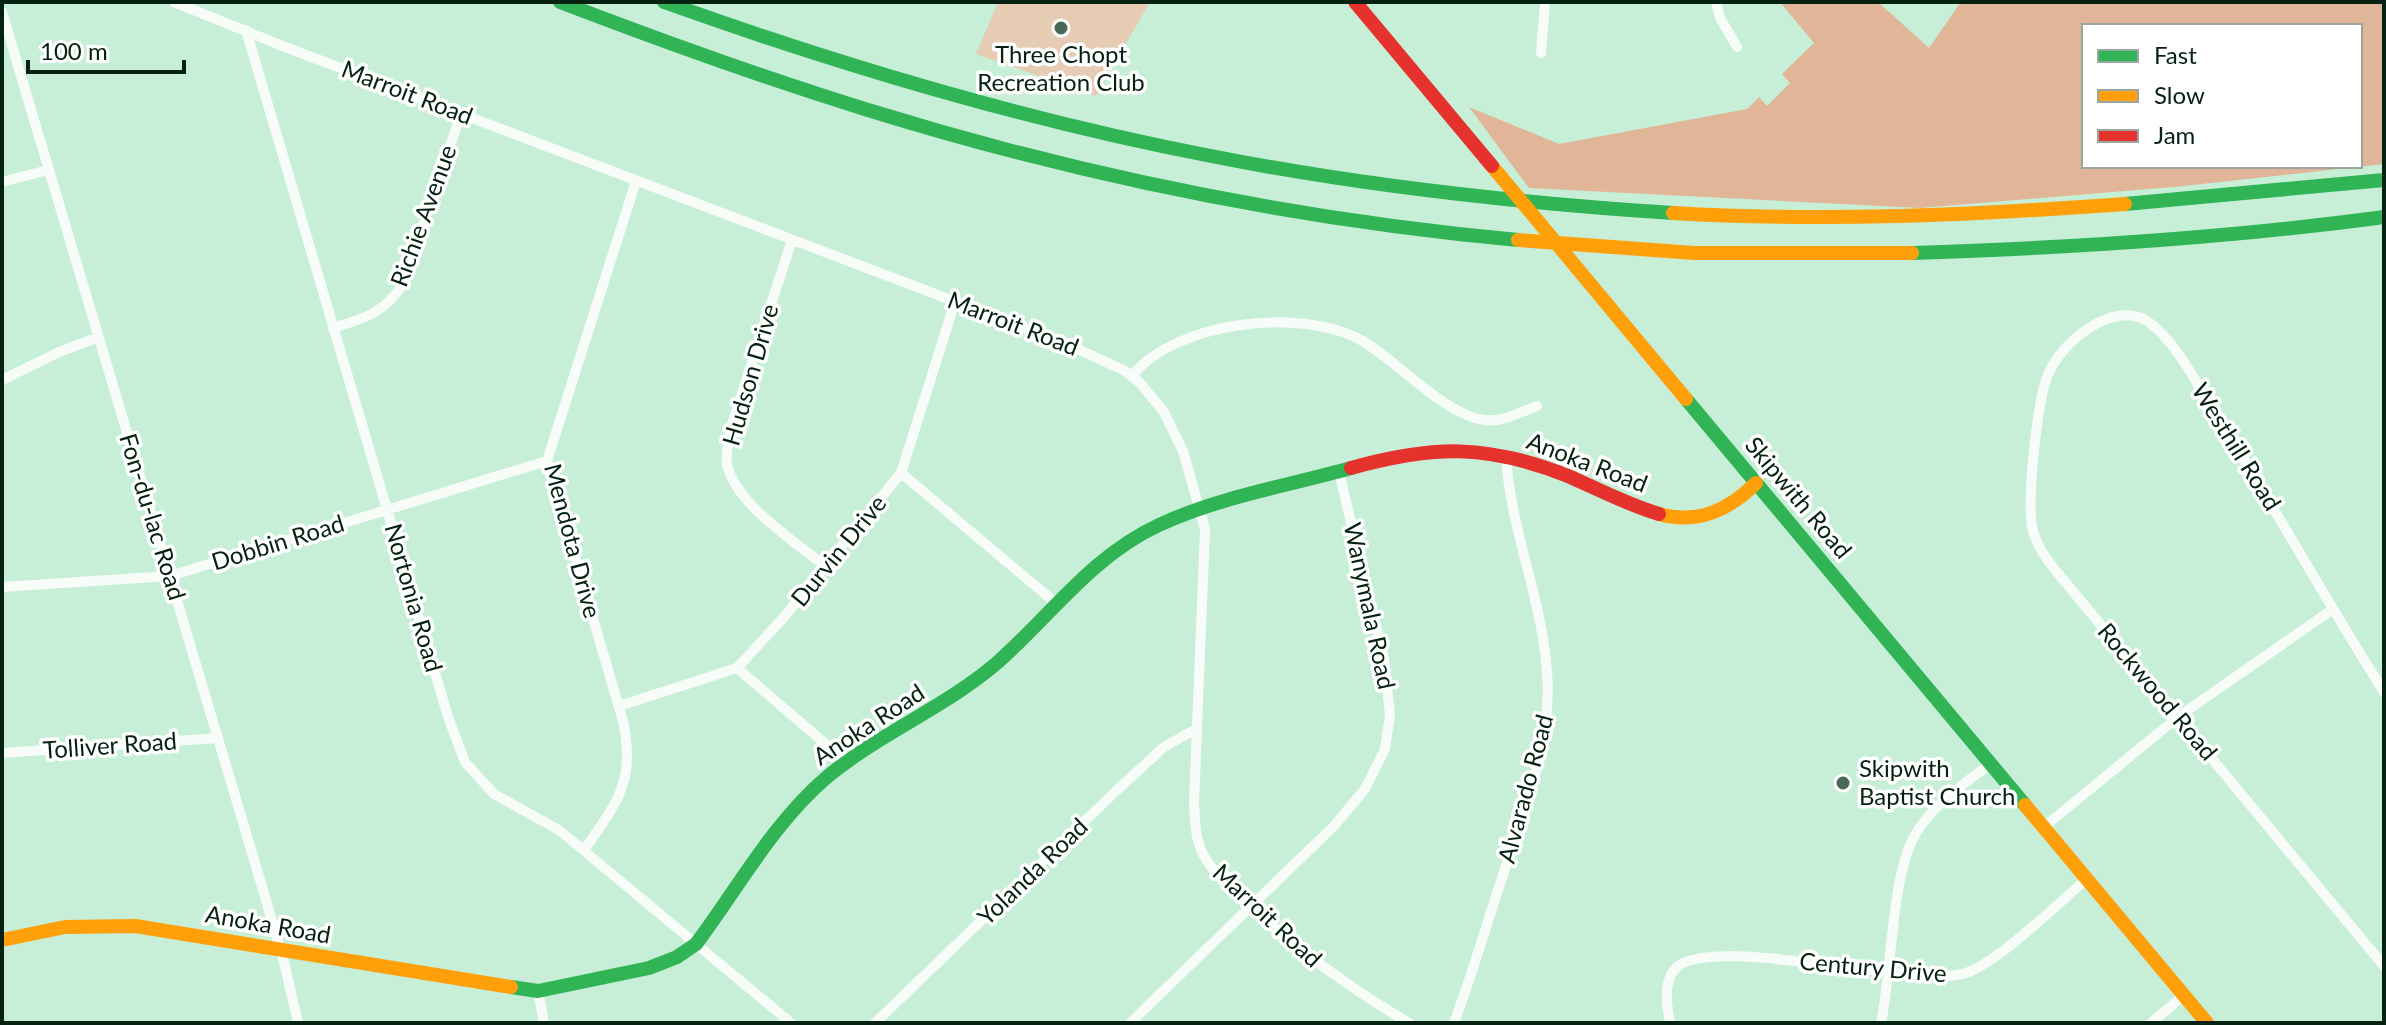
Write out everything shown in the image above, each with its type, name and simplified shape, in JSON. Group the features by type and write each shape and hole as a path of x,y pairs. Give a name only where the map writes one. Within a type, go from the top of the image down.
{"main road":[{"path":"560,2 793,87 1013,151 1222,197 1367,221 1484,235 1696,253 1915,255 2169,238 2384,217"},
{"path":"664,2 804,51 1021,114 1290,171 1488,198 1774,218 1911,216 2030,212 2384,180"},
{"name":"Skipwith Road","path":"1355,2 2207,1023"},
{"name":"Anoka Road","path":"2,940 36,931 104,925 167,930 538,991 649,968 677,957 696,944 805,796 848,763 968,686 1004,656 1103,559 1135,537 1198,511 1339,472 1443,450 1488,452 1534,463 1660,514 1686,519 1730,506 1756,483"}],"street":[{"name":"Marroit Road","path":"174,2 1102,359 1132,376 1164,412 1176,433 1205,529 1194,803 1200,847 1220,878 1250,907 1325,970 1409,1023"},
{"path":"1541,53 1545,2"},
{"path":"1716,2 1720,18 1737,47"},
{"name":"Fon-du-lac Road","path":"2,12 218,738 298,1023"},
{"name":"Nortonia Road","path":"246,30 448,717 465,762 494,794 559,830 791,1023"},
{"name":"Richie Avenue","path":"333,328 376,313 389,303 403,284 461,114"},
{"path":"2,182 48,170"},
{"name":"Mendota Drive","path":"584,850 613,807 628,770 626,734 547,461 636,181"},
{"name":"Hudson Drive","path":"792,240 731,427 728,466 744,496 826,567"},
{"name":"Durvin Drive","path":"737,668 826,567 901,473 955,302"},
{"name":"Westhill Road","path":"2046,381 2052,366 2064,351 2098,321 2129,314 2148,322 2181,359 2384,692"},
{"path":"1132,376 1154,355 1203,332 1226,327 1308,324 1337,329 1364,342 1469,416 1495,420 1537,406"},
{"path":"2,380 59,352 99,337"},
{"name":"Rockwood Road","path":"2046,381 2033,466 2031,511 2037,542 2059,575 2384,966"},
{"name":"Alvarado Road","path":"1454,1023 1526,805 1548,714 1547,667 1539,615 1510,492 1506,456"},
{"name":"Dobbin Road","path":"2,587 170,576 547,461"},
{"name":"Wanymala Road","path":"1130,1023 1354,805 1377,770 1385,749 1390,715 1386,671 1339,472"},
{"path":"901,473 1057,604"},
{"path":"2044,827 2178,717 2333,609"},
{"path":"619,706 737,668 848,763"},
{"name":"Yolanda Road","path":"875,1023 1164,747 1196,729"},
{"name":"Tolliver Road","path":"2,753 218,738"},
{"path":"1881,1023 1898,900 1913,838 1935,809 1991,763"},
{"name":"Century Drive","path":"1670,1023 1669,978 1676,967 1691,958 1742,957 1950,976 1981,966 2087,879"},
{"path":"538,991 544,1023"},
{"path":"2151,1023 2184,995"}],"shaded area":[{"name":"Three Chopt Recreation Club","path":"998,2 1150,2 1096,96 976,54"},
{"path":"1780,2 1878,2 1929,48 1961,2 2384,2 2384,164 2362,166 2362,24 2082,24 2082,168 2348,168 2184,186 1920,208 1529,188 1469,107 1559,144 1747,109 1759,97 1767,106 1790,83 1782,74 1814,43"}],"traffic: fast":[{"path":"560,2 790,85 1027,155 1271,207 1518,240"},
{"path":"664,2 934,90 1141,142 1383,185 1673,213"},
{"path":"2125,204 2384,180"},
{"path":"1912,253 2148,241 2384,217"},
{"path":"1686,399 2025,805"},
{"path":"511,987 538,991 649,968 677,957 696,944 773,835 827,777 847,761 978,678 1113,553 1135,538 1182,515 1351,468"}],"traffic: slow":[{"path":"1492,166 1686,399"},
{"path":"1673,213 1786,217 1899,216 2125,204"},
{"path":"1518,240 1694,253 1912,253"},
{"path":"1659,514 1687,518 1712,513 1735,501 1756,483"},
{"path":"2025,805 2207,1023"},
{"path":"2,940 65,927 135,926 511,987"}],"traffic: jam":[{"path":"1355,2 1492,166"},
{"path":"1351,468 1435,452 1486,453 1568,476 1659,514"}],"place":[{"name":"Three Chopt Recreation Club","path":"1061,28"},
{"name":"Skipwith Baptist Church","path":"1843,783"}]}
